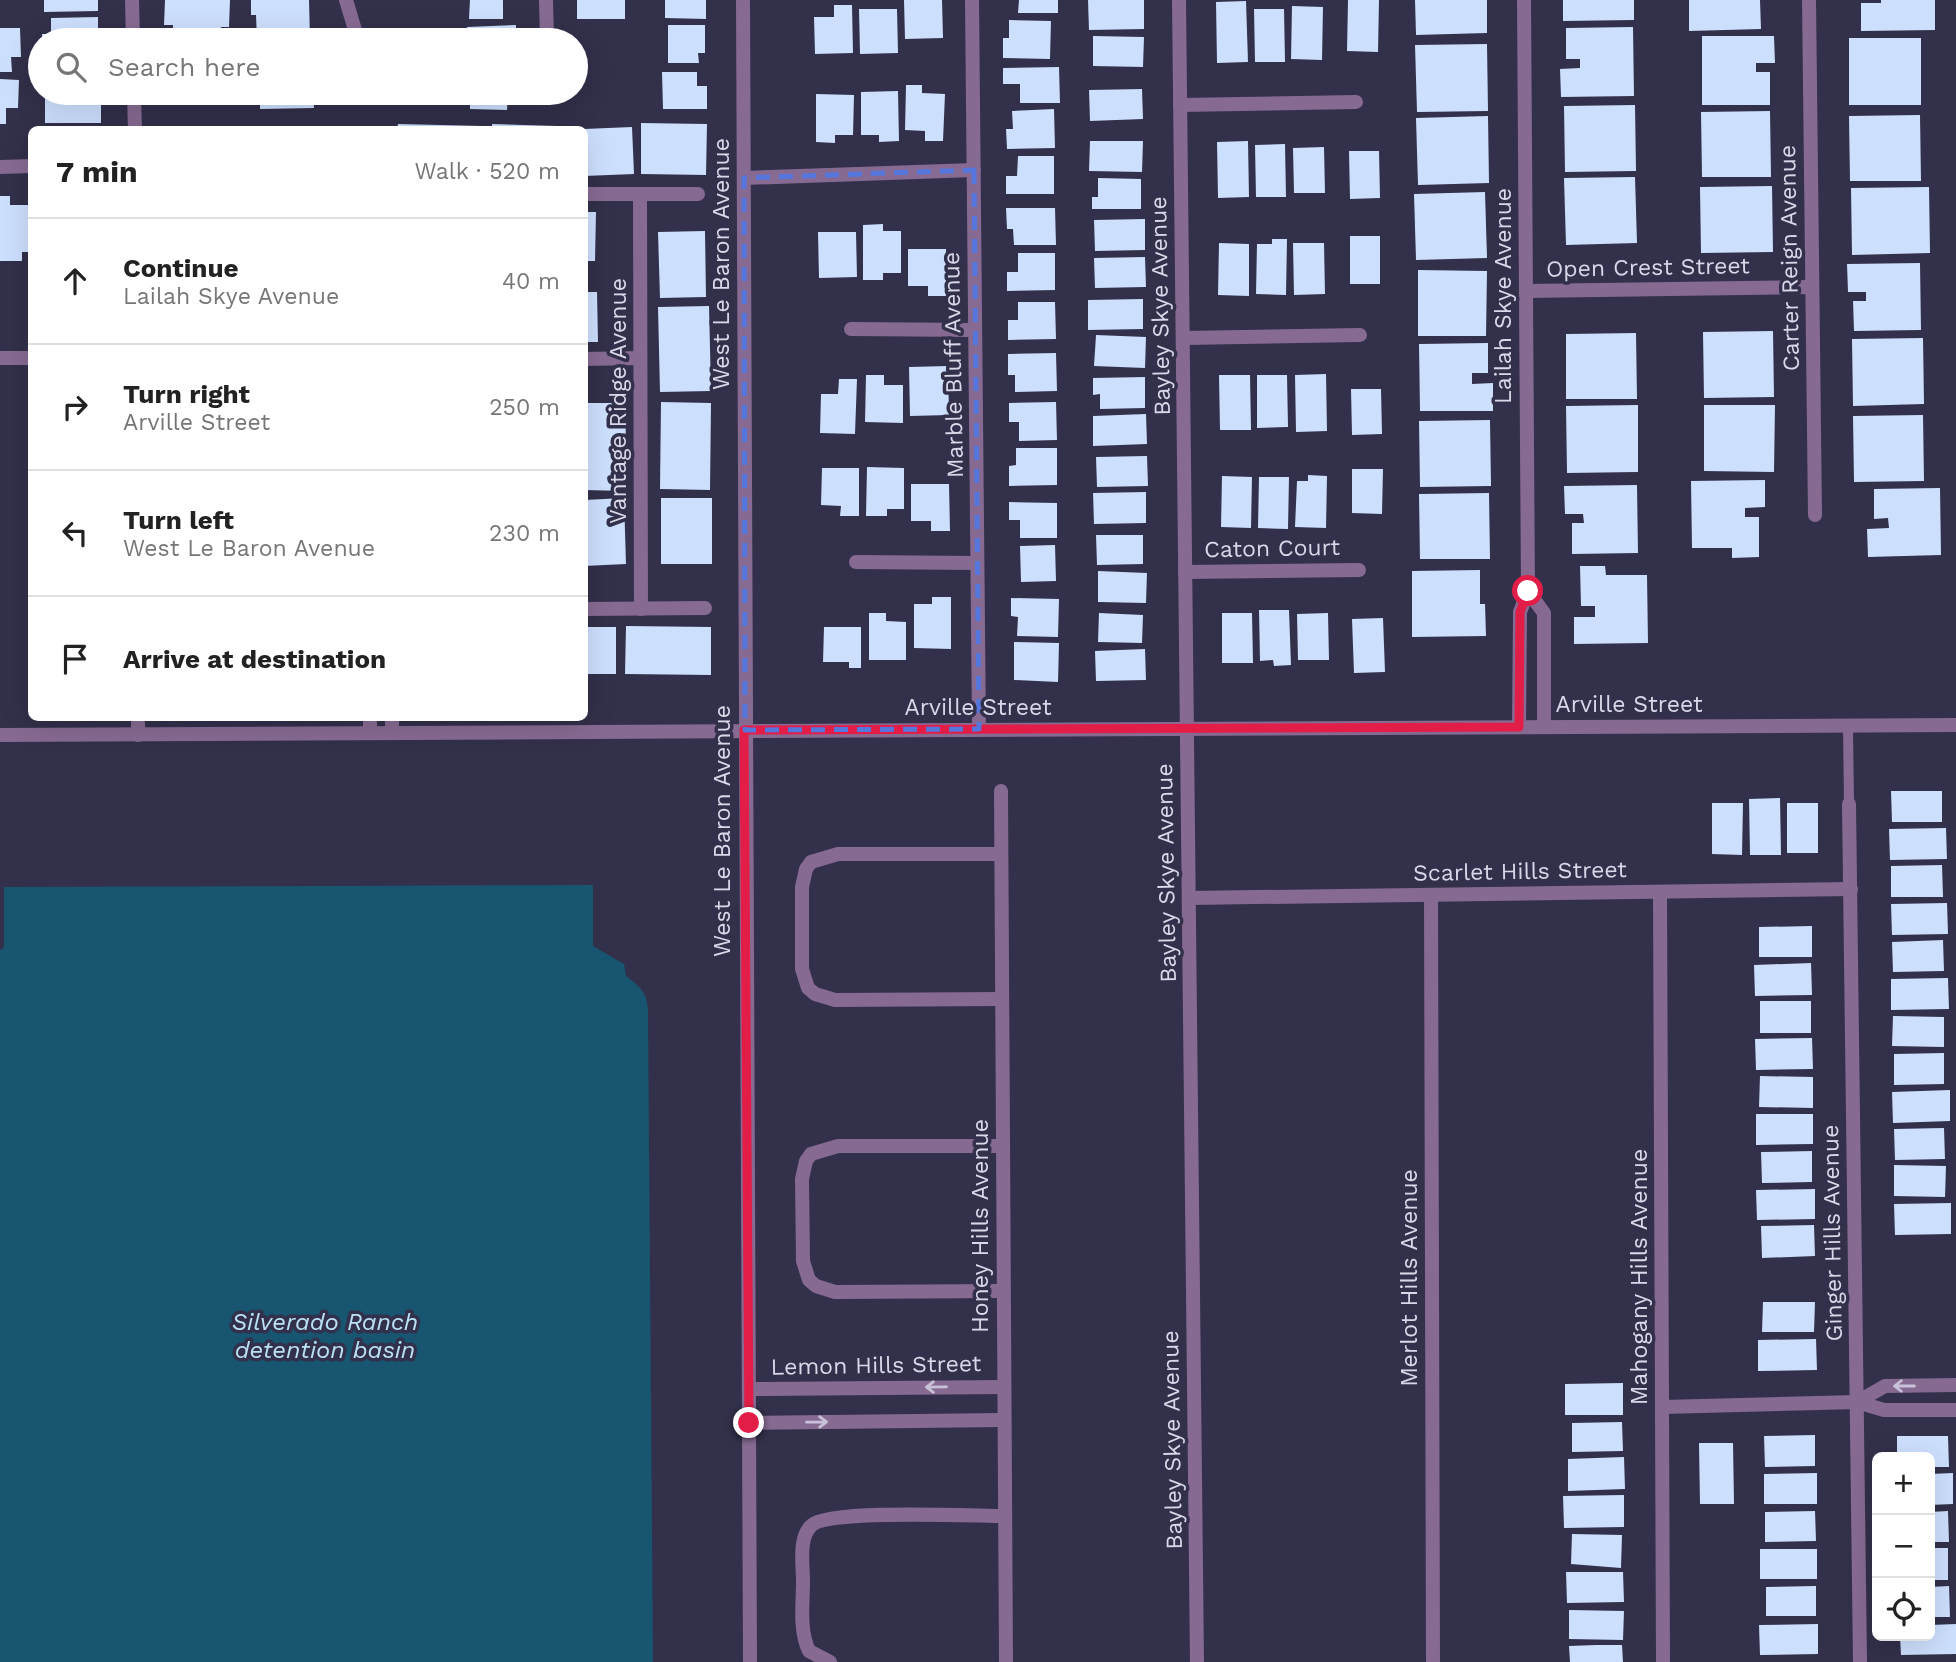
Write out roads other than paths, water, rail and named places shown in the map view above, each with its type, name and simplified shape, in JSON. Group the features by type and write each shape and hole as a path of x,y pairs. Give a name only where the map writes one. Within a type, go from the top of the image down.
{"street":[{"path":"132,0 133,28"},
{"path":"346,0 354,28"},
{"path":"546,0 547,28"},
{"name":"West Le Baron Avenue","path":"743,0 750,1662"},
{"name":"Marble Bluff Avenue","path":"972,0 979,729"},
{"name":"Bayley Skye Avenue","path":"1179,0 1197,1662"},
{"name":"Lailah Skye Avenue","path":"1519,727 1520,612 1528,591 1524,0"},
{"name":"Carter Reign Avenue","path":"1809,0 1815,514"},
{"path":"1180,105 1356,102"},
{"path":"134,105 135,126"},
{"path":"0,167 28,166"},
{"path":"744,178 974,170"},
{"path":"588,194 698,194"},
{"name":"Vantage Ridge Avenue","path":"640,194 641,609"},
{"name":"Open Crest Street","path":"1526,292 1812,287"},
{"path":"851,330 975,330"},
{"path":"1183,338 1360,335"},
{"path":"0,358 28,358"},
{"path":"588,359 640,358"},
{"path":"856,562 977,563"},
{"name":"Caton Court","path":"1185,572 1359,570"},
{"name":"Lailah Skye Avenue","path":"1528,591 1544,613 1544,727"},
{"path":"588,609 705,608"},
{"path":"138,721 138,735"},
{"name":"Arville Street","path":"0,735 138,735 370,724 744,730 1956,725"},
{"name":"Honey Hills Avenue","path":"1001,791 1006,1662"},
{"name":"Ginger Hills Avenue","path":"1849,804 1860,1662"},
{"path":"1001,854 838,854 811,862 806,869 802,887 802,969 811,991 835,1000 1002,999"},
{"name":"Scarlet Hills Street","path":"1189,898 1850,889"},
{"name":"Mahogany Hills Avenue","path":"1660,892 1663,1662"},
{"name":"Merlot Hills Avenue","path":"1431,895 1433,1662"},
{"path":"1003,1146 838,1146 811,1154 806,1161 802,1179 803,1261 812,1283 835,1293 1003,1291"},
{"path":"1857,1402 1885,1386 1956,1385"},
{"name":"Lemon Hills Street","path":"749,1389 1004,1387"},
{"path":"1662,1407 1857,1402 1884,1410 1956,1410"},
{"path":"749,1423 1004,1420"},
{"path":"830,1662 813,1653 803,1632 803,1550 807,1532 812,1525 839,1517 1005,1516"}],"lane":[{"path":"1520,645 1544,645"},
{"path":"1849,726 1849,804"}],"water":[{"name":"Silverado Ranch detention basin","path":"593,885 593,946 624,964 626,976 644,994 648,1010 653,1662 0,1662 0,950 4,947 4,887"}]}
